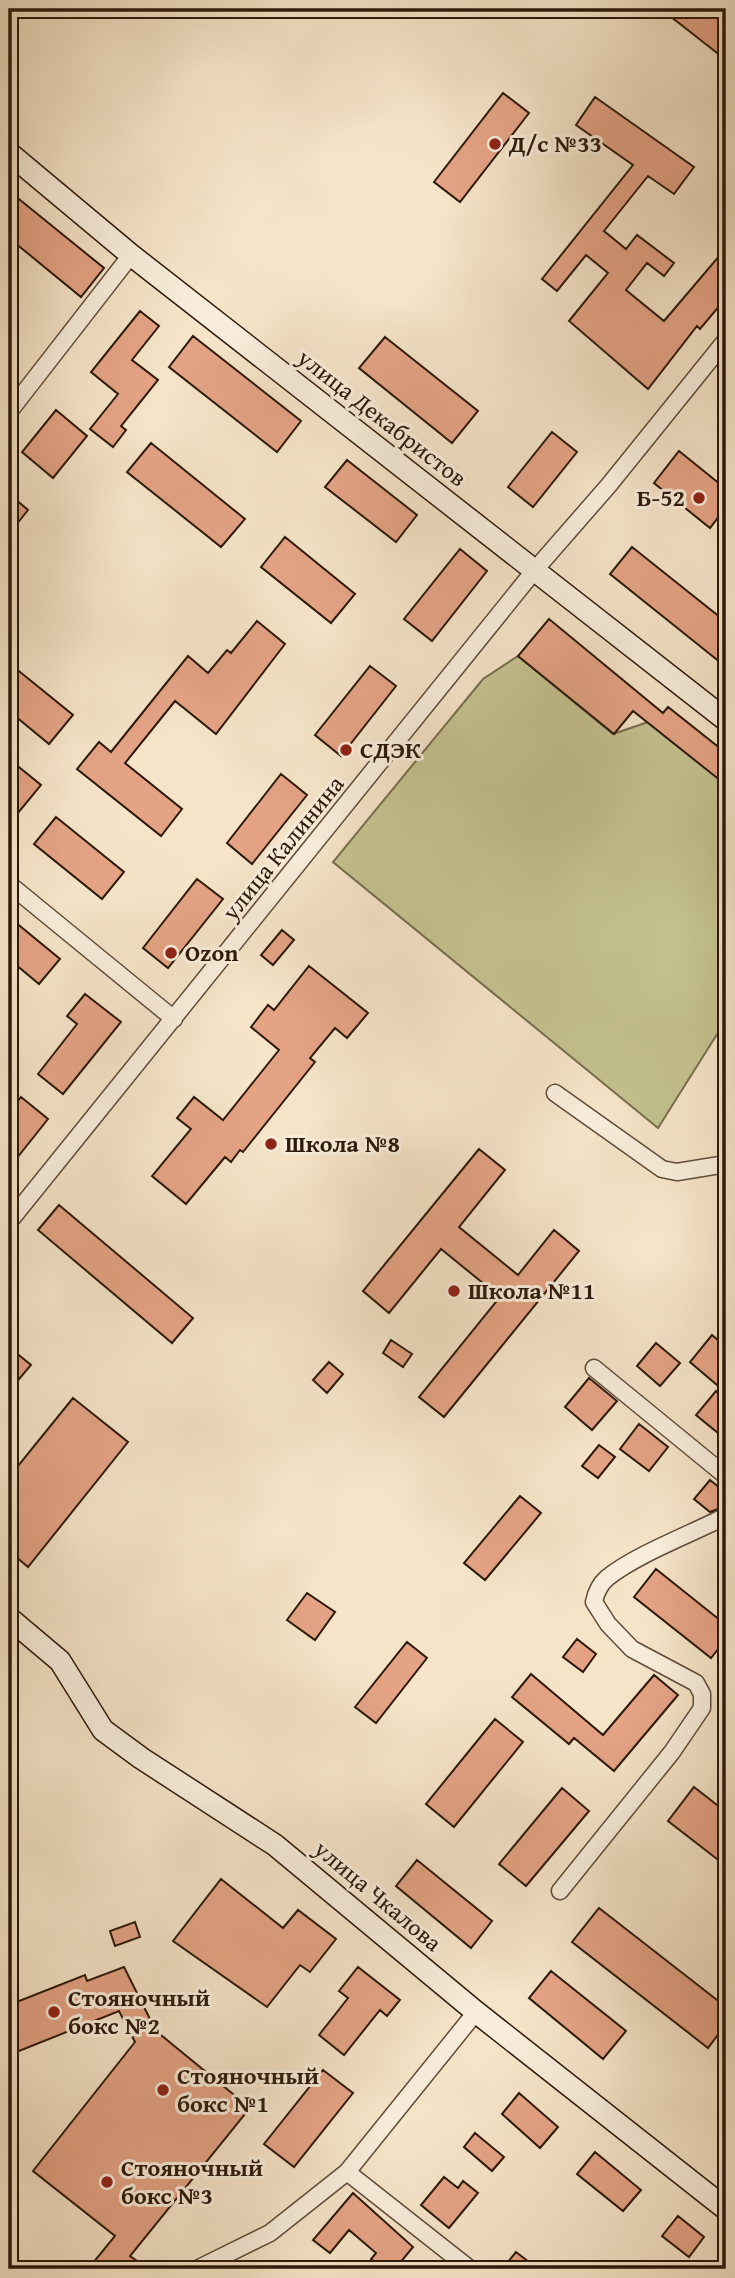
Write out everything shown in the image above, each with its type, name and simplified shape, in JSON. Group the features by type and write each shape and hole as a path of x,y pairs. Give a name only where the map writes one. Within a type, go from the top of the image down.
{"street":[{"name":"улица Декабристов","path":"9,153 131,255 726,720"},
{"path":"9,412 131,255"},
{"name":"улица Калинина","path":"9,1222 534,571 609,485 726,340"},
{"path":"9,884 174,1018"},
{"path":"555,1093 662,1169 677,1172 726,1164"},
{"path":"594,1368 726,1476"},
{"path":"560,1891 672,1752 702,1708 702,1694 696,1683 632,1649 608,1624 594,1602 597,1589 606,1578 628,1564 726,1516"},
{"name":"улица Чкалова","path":"9,1618 60,1661 103,1730 141,1758 275,1845 477,2012 726,2209"},
{"path":"197,2269 270,2233 347,2172 477,2012"},
{"path":"347,2172 470,2269"}],"shaded area":[{"path":"518,656 613,734 654,720 726,779 726,1020 658,1128 333,862 483,679"}],"building":[{"path":"661,9 712,9 726,20 726,60"},
{"path":"503,93 529,113 460,202 434,182"},
{"path":"595,97 694,167 674,194 648,176 604,231 626,249 637,235 674,263 664,276 647,263 626,290 664,321 726,248 726,298 700,329 697,326 648,389 569,321 608,273 586,255 557,291 542,279 633,165 576,125"},
{"path":"9,191 104,268 81,297 9,238"},
{"path":"140,311 159,326 132,360 158,380 121,426 126,430 113,447 90,429 118,394 91,372"},
{"path":"193,336 301,421 277,452 169,367"},
{"path":"385,337 478,411 452,443 359,368"},
{"path":"56,410 87,436 53,478 22,452"},
{"path":"552,432 577,452 533,507 508,487"},
{"path":"151,443 245,519 221,547 127,472"},
{"name":"Б-52","path":"679,451 726,489 726,507 710,528 654,483"},
{"path":"347,460 417,515 396,542 325,487"},
{"path":"9,494 28,510 9,534"},
{"path":"285,537 355,594 331,623 261,567"},
{"path":"632,547 726,622 726,667 610,574"},
{"path":"460,549 487,571 432,641 404,619"},
{"path":"549,619 663,713 668,707 726,753 726,785 633,711 614,734 518,656"},
{"path":"257,621 285,644 216,734 175,701 125,763 182,809 161,836 77,769 99,742 111,752 188,656 208,673 227,650 231,653"},
{"path":"9,663 73,715 49,744 9,711"},
{"path":"370,666 396,686 341,756 315,735"},
{"path":"9,759 41,785 9,824"},
{"path":"281,774 307,795 252,864 227,843"},
{"path":"56,817 124,872 102,899 34,844"},
{"path":"197,879 223,899 168,968 143,948"},
{"path":"9,917 60,959 39,984 9,959"},
{"path":"282,930 294,940 273,965 261,955"},
{"path":"309,966 368,1013 347,1038 335,1028 310,1058 315,1062 243,1152 240,1150 231,1162 225,1157 186,1204 152,1176 191,1129 177,1118 194,1097 223,1120 279,1050 251,1027 268,1005 274,1010"},
{"path":"85,994 121,1022 63,1094 38,1074 77,1024 67,1016"},
{"path":"21,1097 48,1119 9,1168 9,1112"},
{"path":"479,1149 505,1170 459,1227 518,1275 554,1230 579,1251 444,1417 419,1397 500,1297 441,1249 389,1313 363,1291"},
{"path":"59,1205 193,1318 172,1343 38,1230"},
{"path":"712,1335 726,1347 726,1373 717,1385 690,1362"},
{"path":"391,1340 412,1354 403,1367 383,1353"},
{"path":"656,1343 680,1363 660,1386 637,1366"},
{"path":"9,1347 31,1365 9,1391"},
{"path":"329,1362 343,1374 327,1393 313,1380"},
{"path":"589,1378 617,1401 592,1430 565,1407"},
{"path":"716,1391 726,1400 726,1423 718,1433 696,1415"},
{"path":"73,1398 128,1442 28,1567 9,1551 9,1477"},
{"path":"639,1424 668,1447 649,1471 620,1449"},
{"path":"599,1445 615,1457 598,1478 582,1466"},
{"path":"710,1480 726,1493 726,1506 710,1512 694,1499"},
{"path":"520,1496 541,1513 485,1580 464,1563"},
{"path":"656,1569 726,1625 726,1639 711,1658 634,1597"},
{"path":"307,1593 335,1612 315,1640 287,1620"},
{"path":"577,1639 596,1654 583,1672 563,1657"},
{"path":"407,1642 427,1658 376,1723 355,1707"},
{"path":"531,1674 603,1735 654,1675 678,1695 614,1771 574,1738 569,1744 512,1697"},
{"path":"495,1719 523,1742 454,1827 426,1804"},
{"path":"694,1787 726,1812 726,1866 668,1821"},
{"path":"562,1788 589,1811 526,1886 499,1864"},
{"path":"417,1860 492,1921 471,1948 396,1886"},
{"path":"221,1879 283,1928 298,1910 336,1939 310,1972 300,1965 267,2007 173,1941"},
{"path":"599,1908 726,2007 726,2024 708,2048 572,1942"},
{"path":"135,1922 140,1937 115,1946 110,1931"},
{"path":"124,1967 156,2031 250,2108 130,2256 137,2261 131,2269 88,2269 115,2236 33,2171 135,2042 119,2011 9,2055 9,2005 85,1975 87,1981"},
{"path":"358,1967 400,2000 387,2016 380,2010 344,2055 319,2035 348,1998 339,1991"},
{"path":"551,1971 626,2031 603,2059 529,1998"},
{"path":"323,2070 353,2093 294,2167 264,2144"},
{"path":"519,2093 558,2127 540,2148 502,2114"},
{"path":"475,2133 504,2157 492,2171 464,2147"},
{"path":"595,2152 641,2190 623,2211 577,2174"},
{"path":"444,2177 458,2188 463,2181 478,2193 449,2228 421,2205"},
{"path":"353,2193 413,2247 395,2269 383,2269 371,2259 376,2253 349,2230 330,2253 313,2240"},
{"path":"678,2216 704,2237 689,2257 662,2236"},
{"path":"516,2252 538,2269 502,2269"}],"place":[{"name":"Д/с №33","path":"495,144"},
{"name":"Б-52","path":"699,498"},
{"name":"СДЭК","path":"346,750"},
{"name":"Ozon","path":"171,953"},
{"name":"Школа №8","path":"271,1144"},
{"name":"Школа №11","path":"454,1291"},
{"name":"Стояночный бокс №2","path":"54,2012"},
{"name":"Стояночный бокс №1","path":"163,2090"},
{"name":"Стояночный бокс №3","path":"107,2182"}]}
